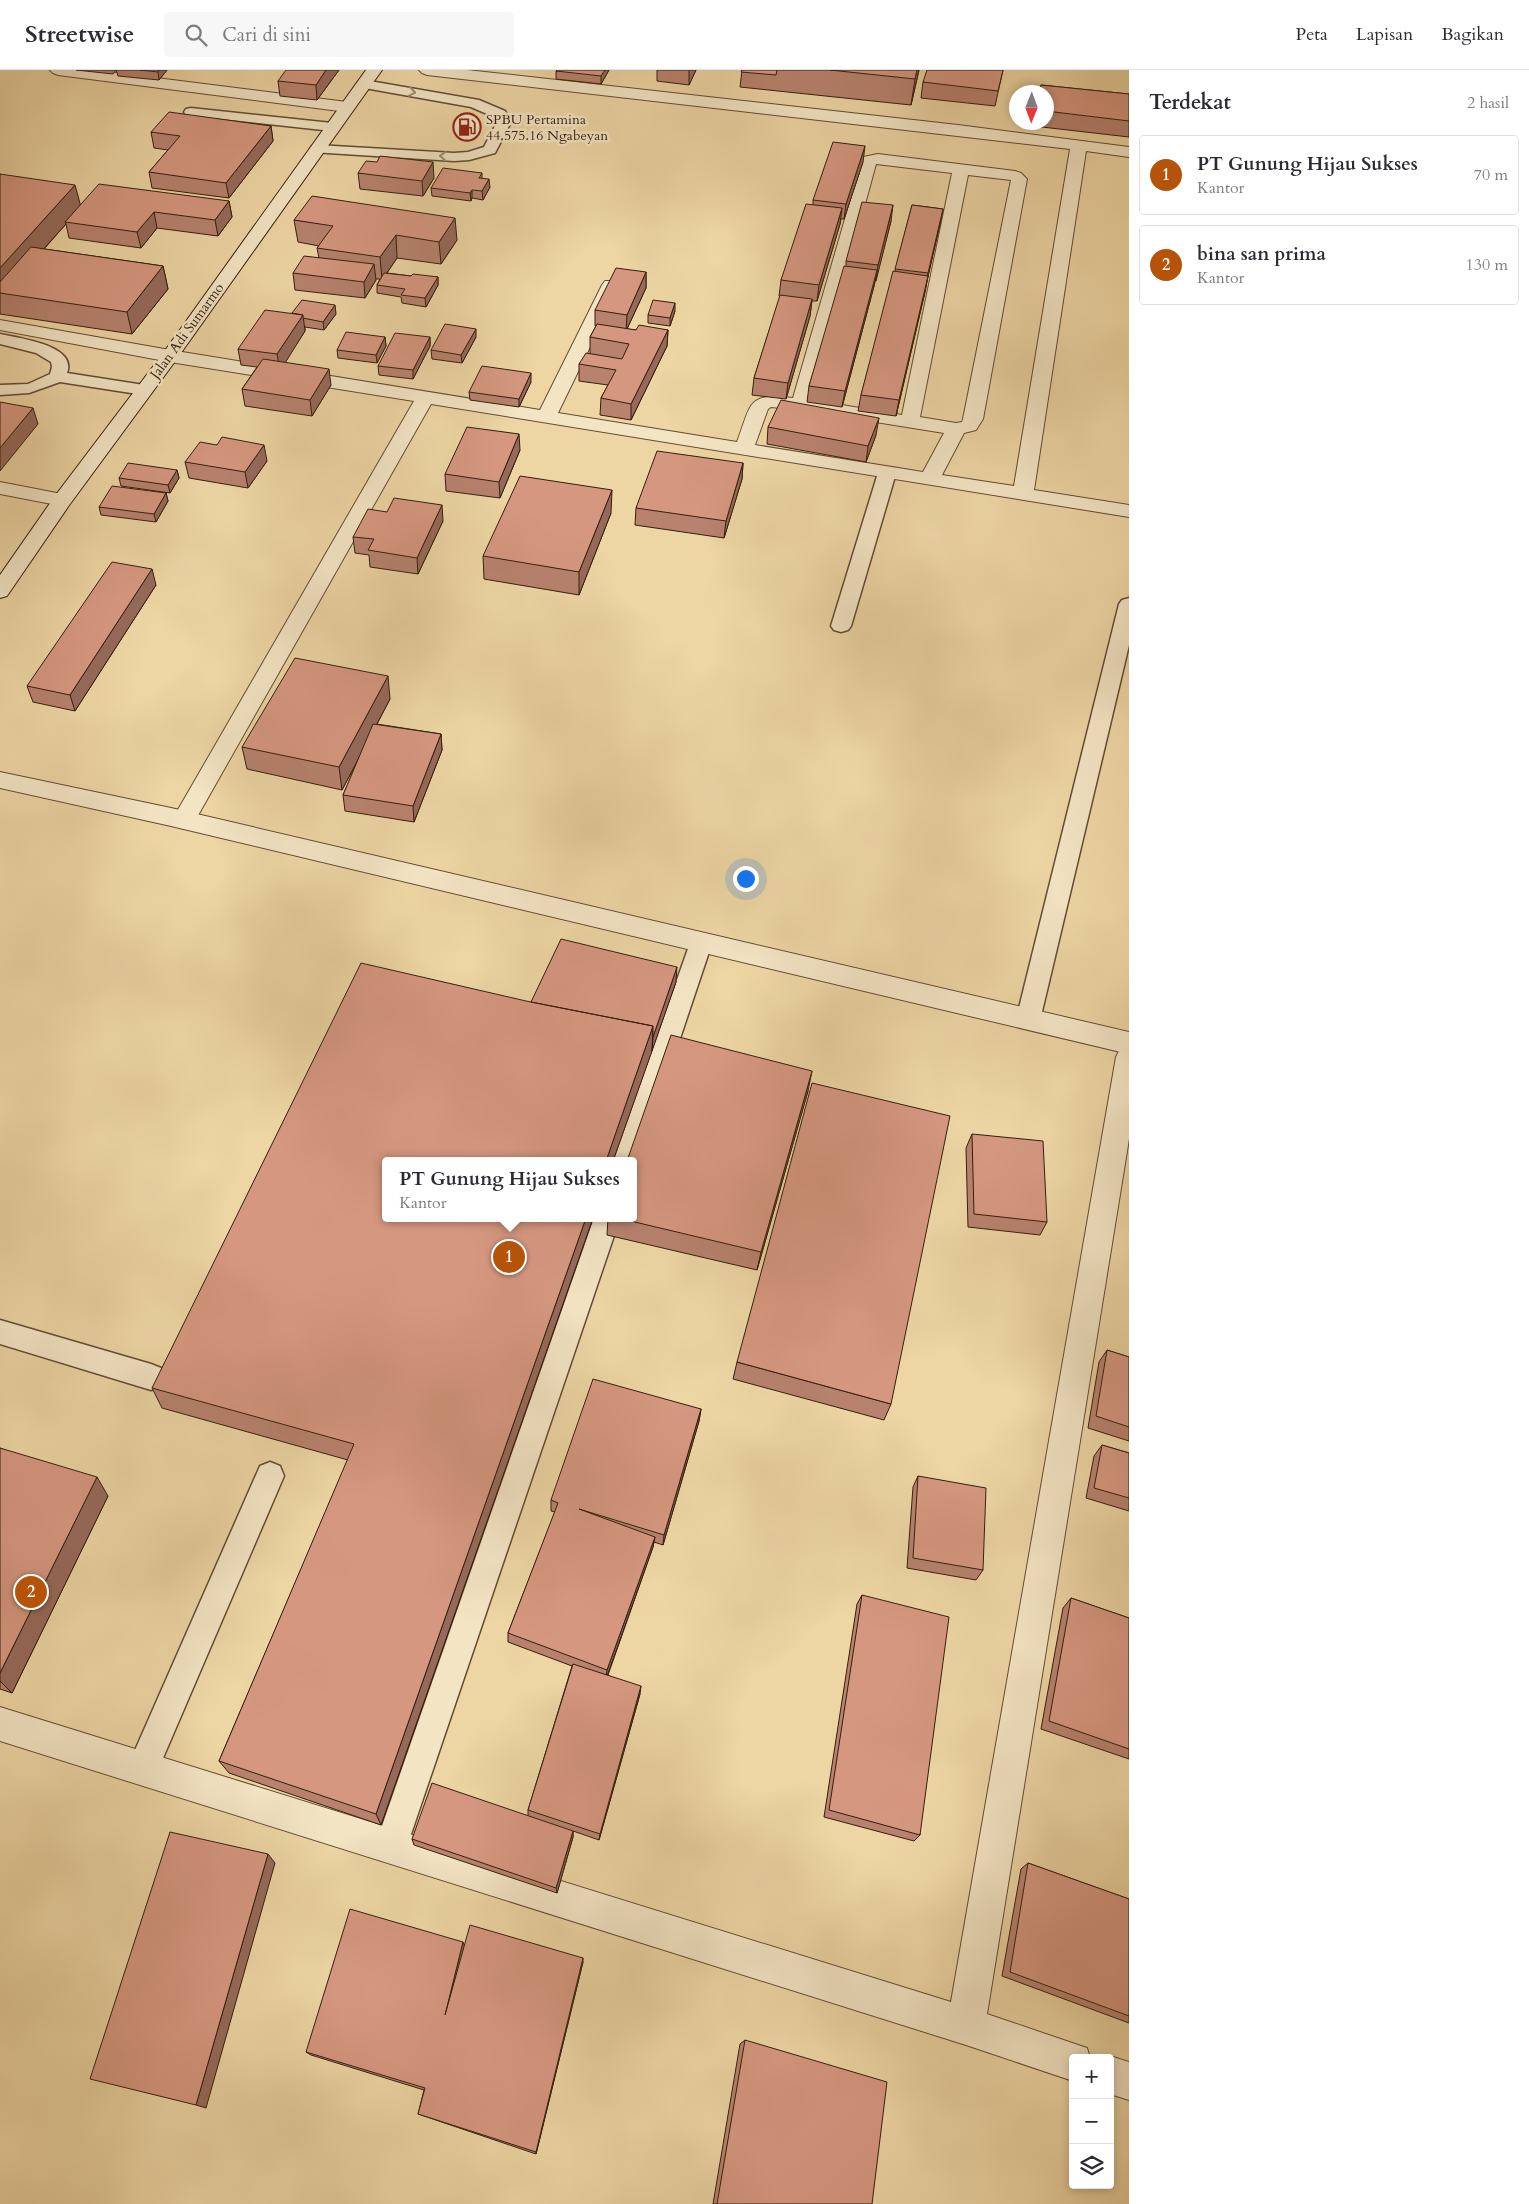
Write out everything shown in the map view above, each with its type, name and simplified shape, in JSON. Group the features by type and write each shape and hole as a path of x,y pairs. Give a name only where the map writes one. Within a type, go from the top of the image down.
{"street":[{"path":"58,70 347,107"},
{"path":"427,70 1129,152"},
{"name":"Jalan Adi Sumarmo","path":"0,591 62,500 170,356 369,77"},
{"path":"1023,494 1079,145"},
{"path":"744,448 762,404 769,401 801,404 956,429 969,426 973,419 1019,180 1015,176 878,159 867,162 801,404"},
{"path":"910,421 961,170"},
{"path":"547,416 612,284"},
{"path":"0,325 170,356 1129,511"},
{"path":"184,820 426,397"},
{"path":"929,480 956,429"},
{"path":"0,488 62,500"},
{"path":"0,780 184,820 1129,1044"},
{"path":"966,2026 1129,1057"},
{"path":"0,1724 966,2026 1069,2061"},
{"path":"1114,2076 1129,2081"}],"lane":[{"path":"317,149 454,157 469,156 490,150 504,122 500,114 474,103 369,77"},
{"path":"191,112 332,127"},
{"path":"0,339 51,352 58,358 59,374 57,377"},
{"path":"0,390 16,391 30,389 57,377 144,390"},
{"path":"841,626 887,473"},
{"path":"1028,1020 1129,604"},
{"path":"627,1157 701,943"},
{"path":"391,1846 605,1222"},
{"path":"0,1332 151,1377"},
{"path":"143,1768 270,1476"}],"building":[{"path":"140,70 159,70 158,72"},
{"path":"286,70 326,70 316,85 278,81"},
{"path":"557,70 605,70 601,76"},
{"path":"742,70 777,70 776,75 741,72"},
{"path":"830,70 917,70 915,79"},
{"path":"927,70 1003,70 998,91 923,82"},
{"path":"1054,86 1129,94 1129,121 1054,112"},
{"path":"169,112 271,126 226,183 149,172 180,136 151,132"},
{"path":"833,142 865,146 846,204 813,200"},
{"path":"380,156 433,162 422,181 358,173 366,161 377,162"},
{"path":"443,168 482,173 479,178 489,179 482,191 472,190 470,193 431,188"},
{"path":"0,174 75,185 0,268"},
{"path":"99,184 229,201 215,220 154,212 137,232 65,222"},
{"path":"312,196 455,218 439,242 396,235 380,257 317,248 333,226 294,220"},
{"path":"862,202 893,205 878,265 846,261"},
{"path":"806,204 842,208 819,285 781,280"},
{"path":"912,205 943,209 928,273 895,269"},
{"path":"31,247 163,266 127,312 0,293 0,282"},
{"path":"304,256 374,264 364,282 293,273"},
{"path":"844,266 877,270 845,391 809,386"},
{"path":"616,268 646,272 627,315 595,310"},
{"path":"893,271 928,276 899,400 861,395"},
{"path":"384,273 438,277 425,298 401,295 405,289 377,285"},
{"path":"780,295 812,299 788,383 754,378"},
{"path":"302,300 335,305 323,322 303,318 303,315 292,313"},
{"path":"653,300 675,303 670,318 648,315"},
{"path":"265,310 303,315 277,354 238,349"},
{"path":"445,324 476,329 461,355 431,350"},
{"path":"597,324 636,330 639,325 668,330 631,404 601,398 616,370 579,364 586,353 622,359 629,344 590,337"},
{"path":"346,332 385,337 376,355 337,350"},
{"path":"395,333 430,337 413,370 378,366"},
{"path":"263,359 329,369 310,400 242,389"},
{"path":"482,366 531,373 519,399 469,392"},
{"path":"781,400 879,418 868,446 768,427"},
{"path":"0,402 33,408 0,448"},
{"path":"467,427 519,434 499,482 445,474"},
{"path":"222,437 264,445 245,472 185,462 200,442 217,445"},
{"path":"657,451 743,463 726,521 636,508"},
{"path":"128,463 177,470 168,485 119,478"},
{"path":"520,476 612,490 579,572 483,556"},
{"path":"112,486 166,493 154,514 99,507"},
{"path":"394,498 442,505 417,558 368,550 374,539 353,537 368,509 387,512"},
{"path":"112,562 152,569 70,695 27,686"},
{"path":"295,658 388,676 339,767 242,747"},
{"path":"373,724 441,734 413,806 343,795"},
{"path":"561,939 677,967 653,1037 653,1026 531,1002"},
{"path":"361,963 526,1001 653,1026 607,1157 382,1157 382,1222 585,1222 376,1814 219,1761 354,1444 152,1388"},
{"path":"671,1035 812,1071 761,1252 635,1222 637,1222 637,1157 628,1157"},
{"path":"812,1083 950,1116 891,1404 737,1362"},
{"path":"972,1134 1043,1141 1047,1222 974,1214"},
{"path":"1107,1350 1129,1357 1129,1427 1096,1416"},
{"path":"593,1379 701,1409 664,1535 579,1509 655,1537 607,1670 508,1633 558,1503 551,1500"},
{"path":"1102,1445 1129,1453 1129,1498 1094,1488"},
{"path":"0,1448 97,1477 0,1673"},
{"path":"918,1476 986,1488 983,1570 913,1558"},
{"path":"862,1595 949,1617 920,1835 829,1810"},
{"path":"1071,1598 1129,1618 1129,1749 1049,1721"},
{"path":"573,1664 641,1686 600,1834 528,1810"},
{"path":"432,1783 573,1831 556,1888 412,1839"},
{"path":"170,1832 268,1854 196,2105 90,2079"},
{"path":"1028,1863 1129,1899 1129,2016 1010,1972"},
{"path":"350,1909 463,1942 445,2015 470,1925 583,1958 536,2152 418,2114 425,2088 306,2052"},
{"path":"745,2040 887,2082 872,2204 717,2204"}],"place":[{"name":"SPBU Pertamina 44.575.16 Ngabeyan","path":"467,127"},
{"name":"PT Gunung Hijau Sukses","path":"509,1257"},
{"name":"bina san prima","path":"31,1592"}]}
